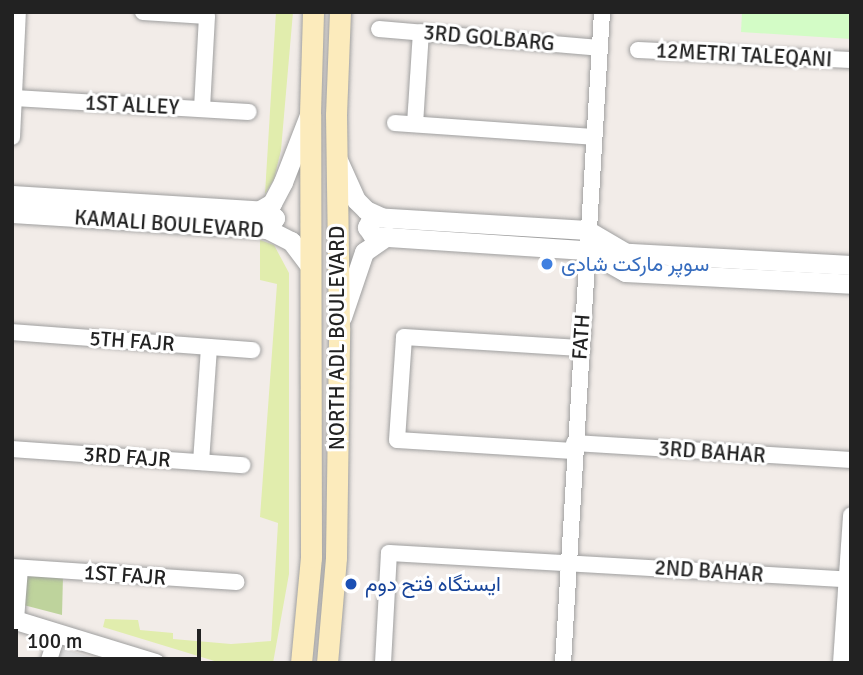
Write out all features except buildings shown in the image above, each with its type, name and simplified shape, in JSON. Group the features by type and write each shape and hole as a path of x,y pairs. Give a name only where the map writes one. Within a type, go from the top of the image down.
{"main road":[{"name":"NORTH ADL BOULEVARD","path":"301,663 311,557 310,114 313,12"},
{"name":"NORTH ADL BOULEVARD","path":"327,663 336,557 336,155 340,12"}],"street":[{"path":"12,137 18,12"},
{"path":"143,12 207,16 202,109"},
{"name":"FATH","path":"563,663 602,12"},
{"name":"3RD GOLBARG","path":"379,29 599,48"},
{"path":"415,124 421,32"},
{"name":"12METRI TALEQANI","path":"638,50 851,60"},
{"name":"1ST ALLEY","path":"14,98 249,112"},
{"name":"KAMALI BOULEVARD","path":"265,217 284,182 310,114"},
{"path":"395,123 593,137"},
{"path":"336,155 356,200 379,226 587,240 626,253 851,265"},
{"name":"KAMALI BOULEVARD","path":"12,194 265,217 291,241 310,266"},
{"name":"KAMALI BOULEVARD","path":"12,214 265,217"},
{"path":"338,328 364,251 379,226"},
{"path":"587,240 625,272 851,284"},
{"name":"5TH FAJR","path":"12,332 252,350"},
{"name":"3RD BAHAR","path":"580,348 404,337 397,440 851,460"},
{"path":"201,462 209,347"},
{"name":"3RD FAJR","path":"12,449 242,465"},
{"path":"841,663 849,580 851,515"},
{"name":"2ND BAHAR","path":"383,663 389,553 849,580"},
{"path":"16,567 14,620 155,663"},
{"name":"1ST FAJR","path":"16,567 237,582"},
{"path":"48,663 58,633"}],"shaded area":[{"path":"61,648 110,663 56,663"}],"green space":[{"path":"276,12 293,12 281,150 274,179 265,194"},
{"path":"742,12 851,12 851,39 741,32"},
{"path":"260,240 274,245 289,273 289,574 273,663 221,663 103,627 105,619 138,620 140,630 173,633 173,639 231,644 271,641 278,523 260,517 277,284 260,280"},
{"path":"12,572 63,576 62,615 12,602"}],"place":[{"name":"سوپر مارکت شادی","path":"547,264"},
{"name":"ایستگاه فتح دوم","path":"351,584"}]}
